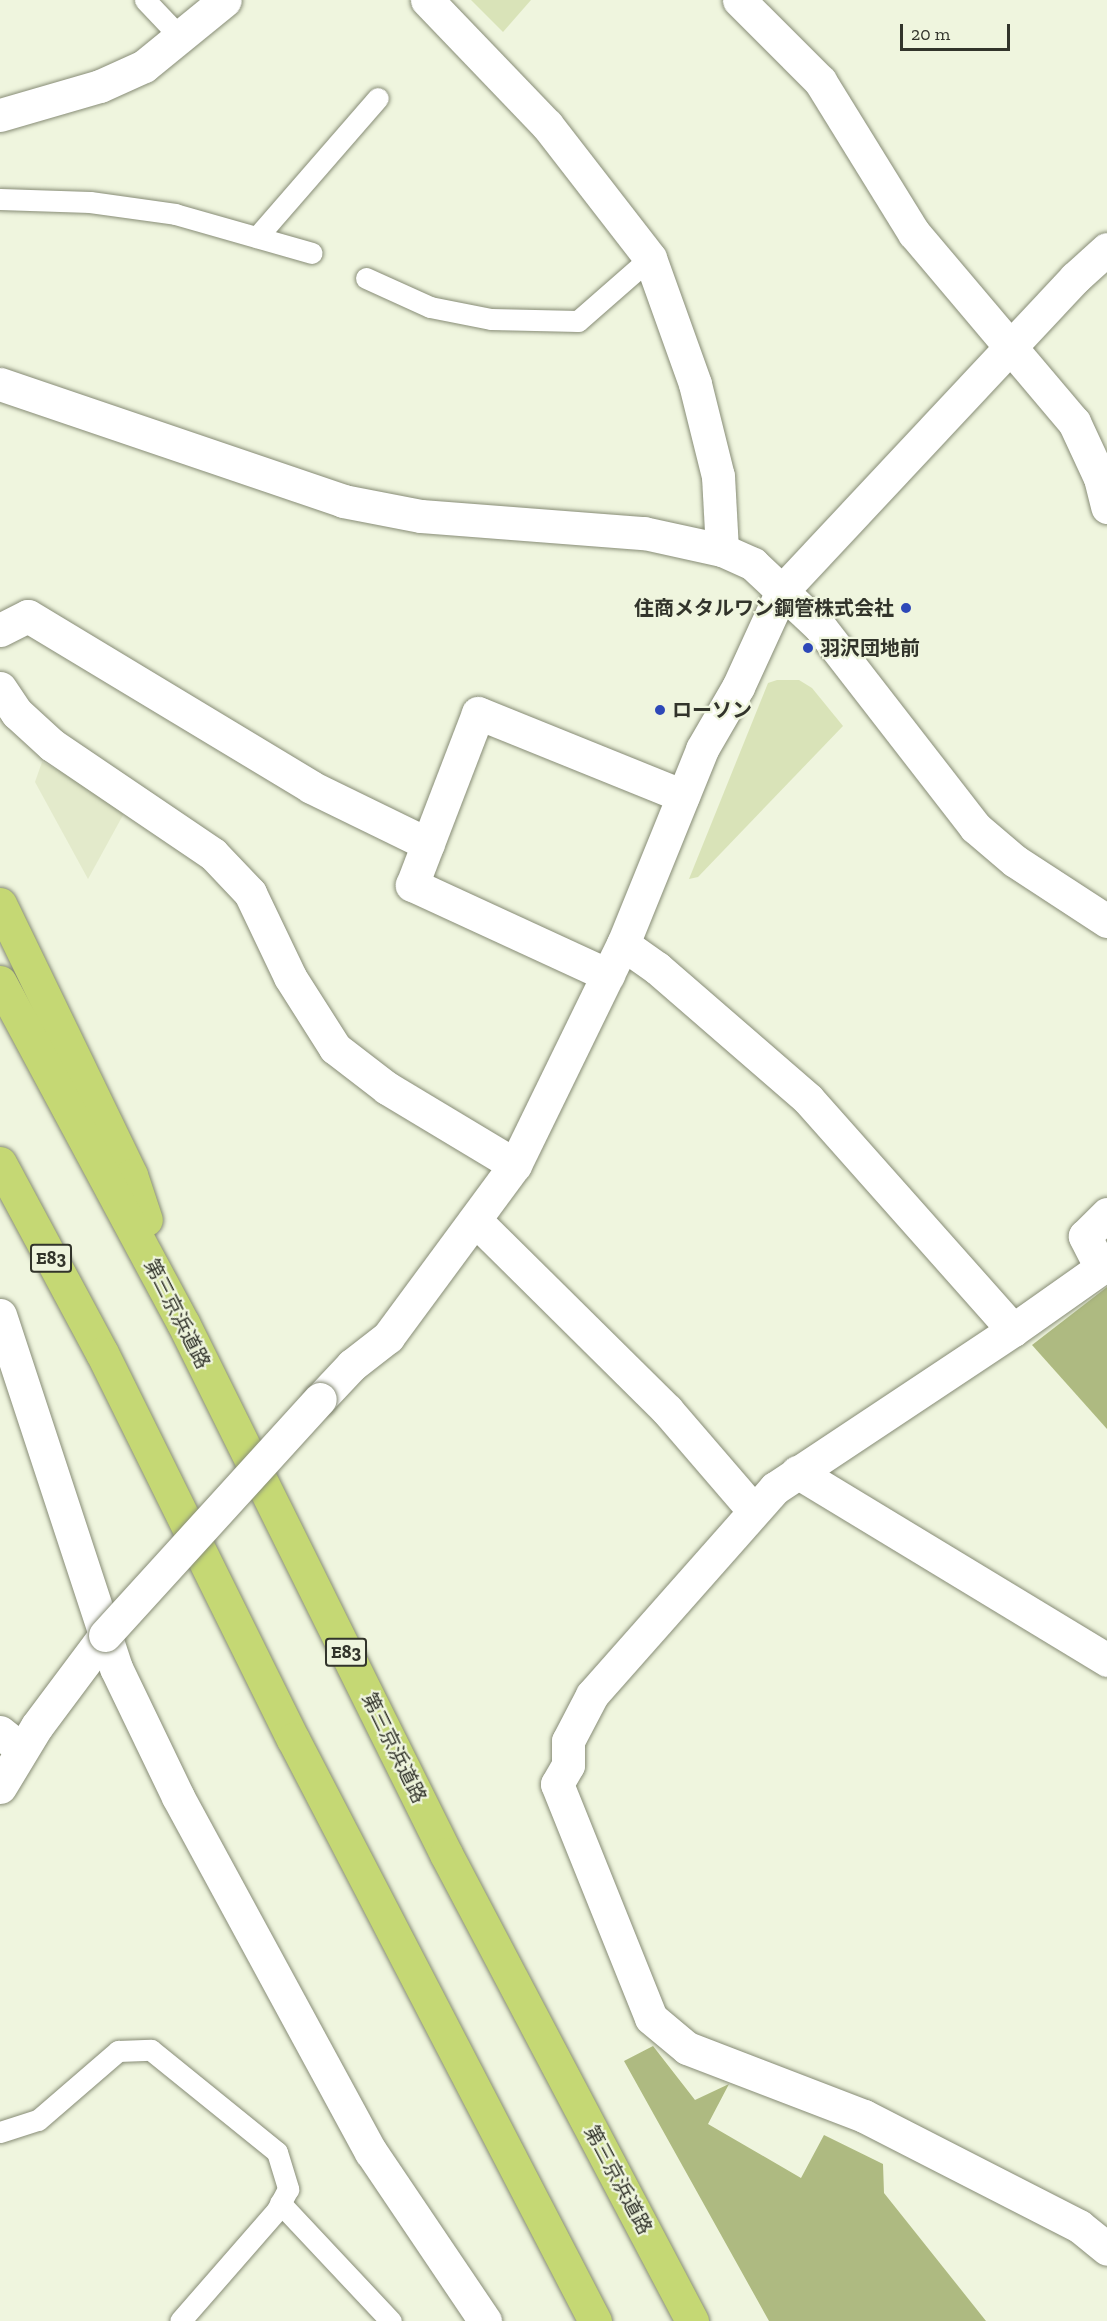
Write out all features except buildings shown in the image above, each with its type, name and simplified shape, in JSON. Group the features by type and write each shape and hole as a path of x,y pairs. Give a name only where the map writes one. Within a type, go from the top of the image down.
{"highway":[{"path":"0,904 130,1176 183,1323"},
{"name":"第三京浜道路","path":"0,982 183,1323 446,1854 692,2321"},
{"name":"E83","path":"0,1163 102,1353 292,1739 595,2321"}],"street":[{"path":"0,115 100,86 144,66 225,0"},
{"path":"427,0 547,125 650,258 703,419 717,476 722,550"},
{"path":"739,0 820,81 914,233 1074,422 1101,467 1107,507"},
{"path":"0,1787 11,1741 320,1399 387,1337 515,1165 623,944 702,749 738,687 782,591 1011,346 1107,249"},
{"path":"0,384 343,501 421,516 644,533 722,550 753,564 820,627 975,827 1015,861 1107,921"},
{"path":"0,630 28,616 310,787 428,844"},
{"path":"0,688 17,713 52,745 213,854 250,893 290,977 335,1048 387,1088 515,1165"},
{"path":"608,975 412,885 478,713 683,796"},
{"path":"623,944 657,968 808,1099 1013,1330"},
{"path":"1107,1214 1085,1236 1101,1268 1013,1330 775,1488 592,1695 568,1741 568,1765 557,1784 651,2018 687,2048 864,2116 1079,2226 1107,2249"},
{"path":"475,1220 668,1410 754,1511"},
{"path":"0,1315 116,1668 178,1797 371,2152 485,2321"},
{"path":"797,1472 1107,1660"}],"lane":[{"path":"145,0 181,38"},
{"path":"256,237 378,98"},
{"path":"0,199 90,202 165,212 312,252"},
{"path":"366,278 440,309 491,319 578,321 650,258"},
{"path":"0,2132 38,2120 118,2051 152,2050 277,2152 288,2189 280,2203 180,2321"},
{"path":"280,2203 391,2321"}],"shaded area":[{"path":"471,0 531,0 503,32"},
{"path":"777,680 799,680 812,688 843,726 698,877 689,879 768,683"},
{"path":"42,762 128,806 88,879 35,782"}],"green space":[{"path":"1107,1287 1107,1429 1032,1345"},
{"path":"653,2046 695,2100 729,2084 708,2124 801,2178 824,2135 883,2164 884,2193 986,2321 769,2321 624,2061"}],"place":[{"name":"住商メタルワン鋼管株式会社","path":"906,608"},
{"name":"羽沢団地前","path":"808,648"},
{"name":"ローソン","path":"660,710"}]}
